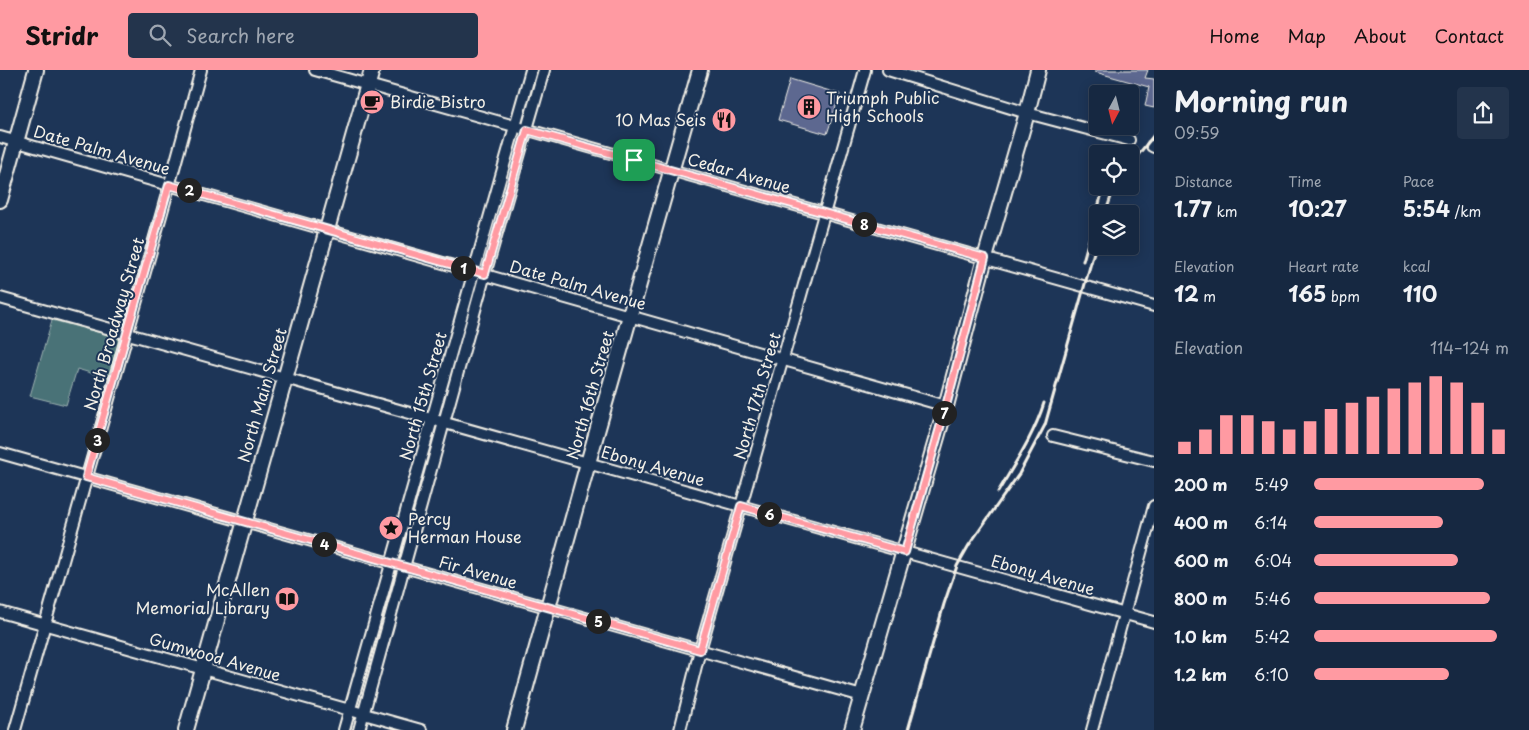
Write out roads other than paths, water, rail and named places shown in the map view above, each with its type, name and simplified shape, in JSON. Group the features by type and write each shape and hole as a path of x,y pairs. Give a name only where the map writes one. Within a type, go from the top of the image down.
{"street":[{"path":"0,200 36,70"},
{"name":"North Broadway Street","path":"15,730 201,70"},
{"name":"Cedar Avenue","path":"315,70 1154,306"},
{"name":"North Main Street","path":"186,730 372,70"},
{"name":"North 15th Street","path":"344,730 531,70"},
{"name":"North 15th Street","path":"359,730 485,274 544,70"},
{"name":"North 16th Street","path":"514,730 700,70"},
{"name":"North 17th Street","path":"680,730 700,650 865,70"},
{"path":"888,70 1027,113 1129,140"},
{"path":"852,730 905,552 1038,70"},
{"name":"Date Palm Avenue","path":"0,136 946,406"},
{"name":"Ebony Avenue","path":"0,298 1154,622"},
{"path":"1052,436 1154,462"},
{"name":"Fir Avenue","path":"0,453 862,696"},
{"path":"1092,730 1154,506"},
{"name":"Gumwood Avenue","path":"0,612 421,730"}],"railway":[{"path":"1139,154 1154,135"},
{"path":"1083,261 1101,195"},
{"path":"1108,205 1112,195"},
{"path":"908,730 944,604 957,566 969,545 1019,474 1045,425 1093,255"},
{"path":"998,492 1030,438 1044,403"}],"place":[{"name":"Birdie Bistro","path":"372,102"},
{"name":"Triumph Public High Schools","path":"809,107"},
{"name":"10 Mas Seis","path":"724,120"},
{"name":"Percy Herman House","path":"391,528"},
{"name":"McAllen Memorial Library","path":"287,599"}]}
